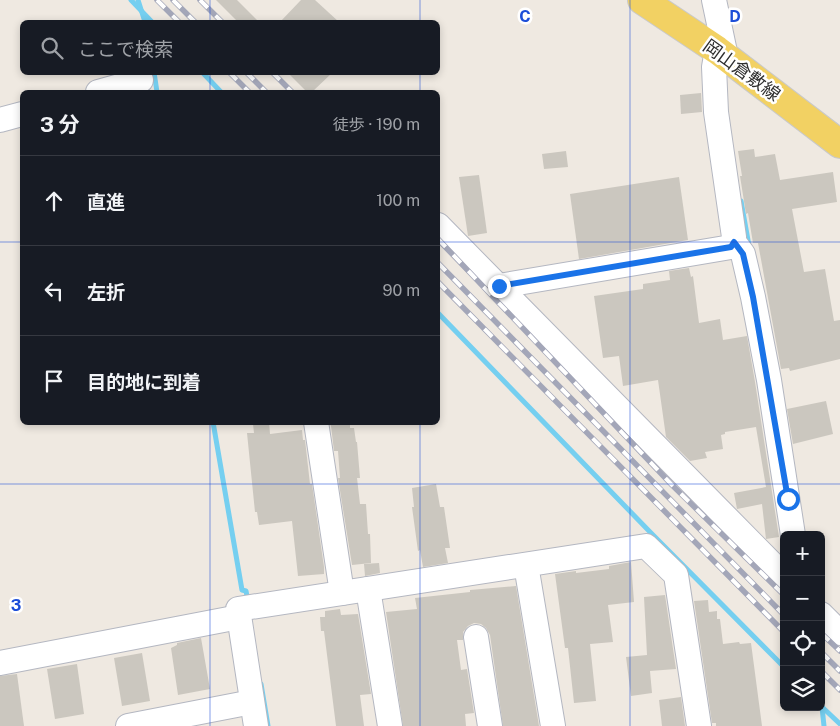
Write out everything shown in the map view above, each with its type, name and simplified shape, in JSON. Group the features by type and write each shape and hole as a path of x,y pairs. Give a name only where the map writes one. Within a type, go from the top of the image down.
{"main road":[{"name":"岡山倉敷線","path":"642,0 721,54 840,144"}],"street":[{"path":"499,286 731,247 734,237 716,112 714,67 721,54 714,0"},
{"path":"105,90 141,80"},
{"path":"0,120 20,115"},
{"path":"440,227 780,572"},
{"path":"734,242 743,254 753,297 792,531"},
{"path":"316,425 342,593"},
{"path":"0,663 244,611 342,593 646,546 676,575 699,726"},
{"path":"526,565 553,726"},
{"path":"368,589 390,726"},
{"path":"244,611 256,726"},
{"path":"825,618 840,633"},
{"path":"476,637 490,726"},
{"path":"128,726 252,702"}],"building":[{"path":"216,0 237,0 257,20 236,20"},
{"path":"301,0 315,0 337,20 282,20"},
{"path":"290,75 330,75 314,90 305,90"},
{"path":"701,93 702,112 681,114 680,95"},
{"path":"754,149 755,157 775,154 780,180 833,172 837,202 792,209 804,272 825,269 834,321 840,320 840,359 790,371 789,368 781,369 758,243 753,243 740,176 742,176 738,151"},
{"path":"566,151 568,167 544,169 542,154"},
{"path":"479,175 487,233 468,236 459,177"},
{"path":"679,177 688,240 579,259 570,194"},
{"path":"689,268 691,277 693,276 699,323 720,319 723,340 747,336 779,537 766,539 762,504 737,509 734,493 766,487 756,427 725,432 725,434 721,435 723,449 705,452 707,458 690,461 666,437 658,380 623,386 619,356 603,358 594,296 643,289 643,284 670,280 669,271"},
{"path":"826,401 833,434 793,444 787,409"},
{"path":"253,425 269,425 270,434 302,430 303,440 305,440 310,484 312,484 324,574 298,576 292,521 259,525 257,512 255,512 247,433 254,433"},
{"path":"350,425 350,428 354,428 360,478 357,478 360,504 366,504 371,563 352,565 338,478 340,478 338,451 334,451 331,426"},
{"path":"436,484 440,507 444,507 450,548 445,548 448,563 423,567 420,550 418,551 412,507 414,507 412,488"},
{"path":"631,562 634,602 608,605 613,642 590,644 596,701 574,703 568,648 565,648 555,574 609,569 609,566"},
{"path":"379,563 380,573 365,576 364,564"},
{"path":"516,586 539,726 503,726 490,635 481,624 474,623 463,632 463,640 457,640 461,670 467,669 474,713 465,714 466,726 403,726 386,612 417,609 415,598"},
{"path":"665,595 676,669 650,671 652,693 631,696 626,657 647,655 644,597"},
{"path":"708,600 709,612 717,611 717,619 720,619 723,644 751,643 762,726 716,726 716,723 712,723 694,601"},
{"path":"340,609 341,615 358,614 371,694 360,695 364,726 336,726 324,631 321,631 320,617 325,617 325,611"},
{"path":"201,638 210,689 178,695 171,648 177,645 177,643"},
{"path":"142,653 150,701 122,706 114,658"},
{"path":"77,664 84,714 55,719 47,669"},
{"path":"17,674 24,726 0,726 0,676"},
{"path":"681,697 685,726 662,726 659,700"}],"waterway":[{"path":"131,0 150,20"},
{"path":"138,0 144,20"},
{"path":"154,75 157,90"},
{"path":"205,75 219,90"},
{"path":"741,201 749,246"},
{"path":"440,315 783,666"},
{"path":"214,425 242,590 246,591 248,601"},
{"path":"261,684 268,726"},
{"path":"825,710 840,724"},
{"path":"822,711 824,726"}],"railway":[{"path":"157,0 177,20"},
{"path":"173,0 193,20"},
{"path":"200,0 220,20"},
{"path":"232,75 247,90"},
{"path":"249,75 264,90"},
{"path":"275,75 290,90"},
{"path":"440,241 672,485 780,591"},
{"path":"440,265 780,611"},
{"path":"440,284 780,628"},
{"path":"825,637 840,651"},
{"path":"825,656 840,671"},
{"path":"825,675 840,690"}],"route":[{"path":"499,286 731,247 734,242 743,254 753,297 788,499"}]}
